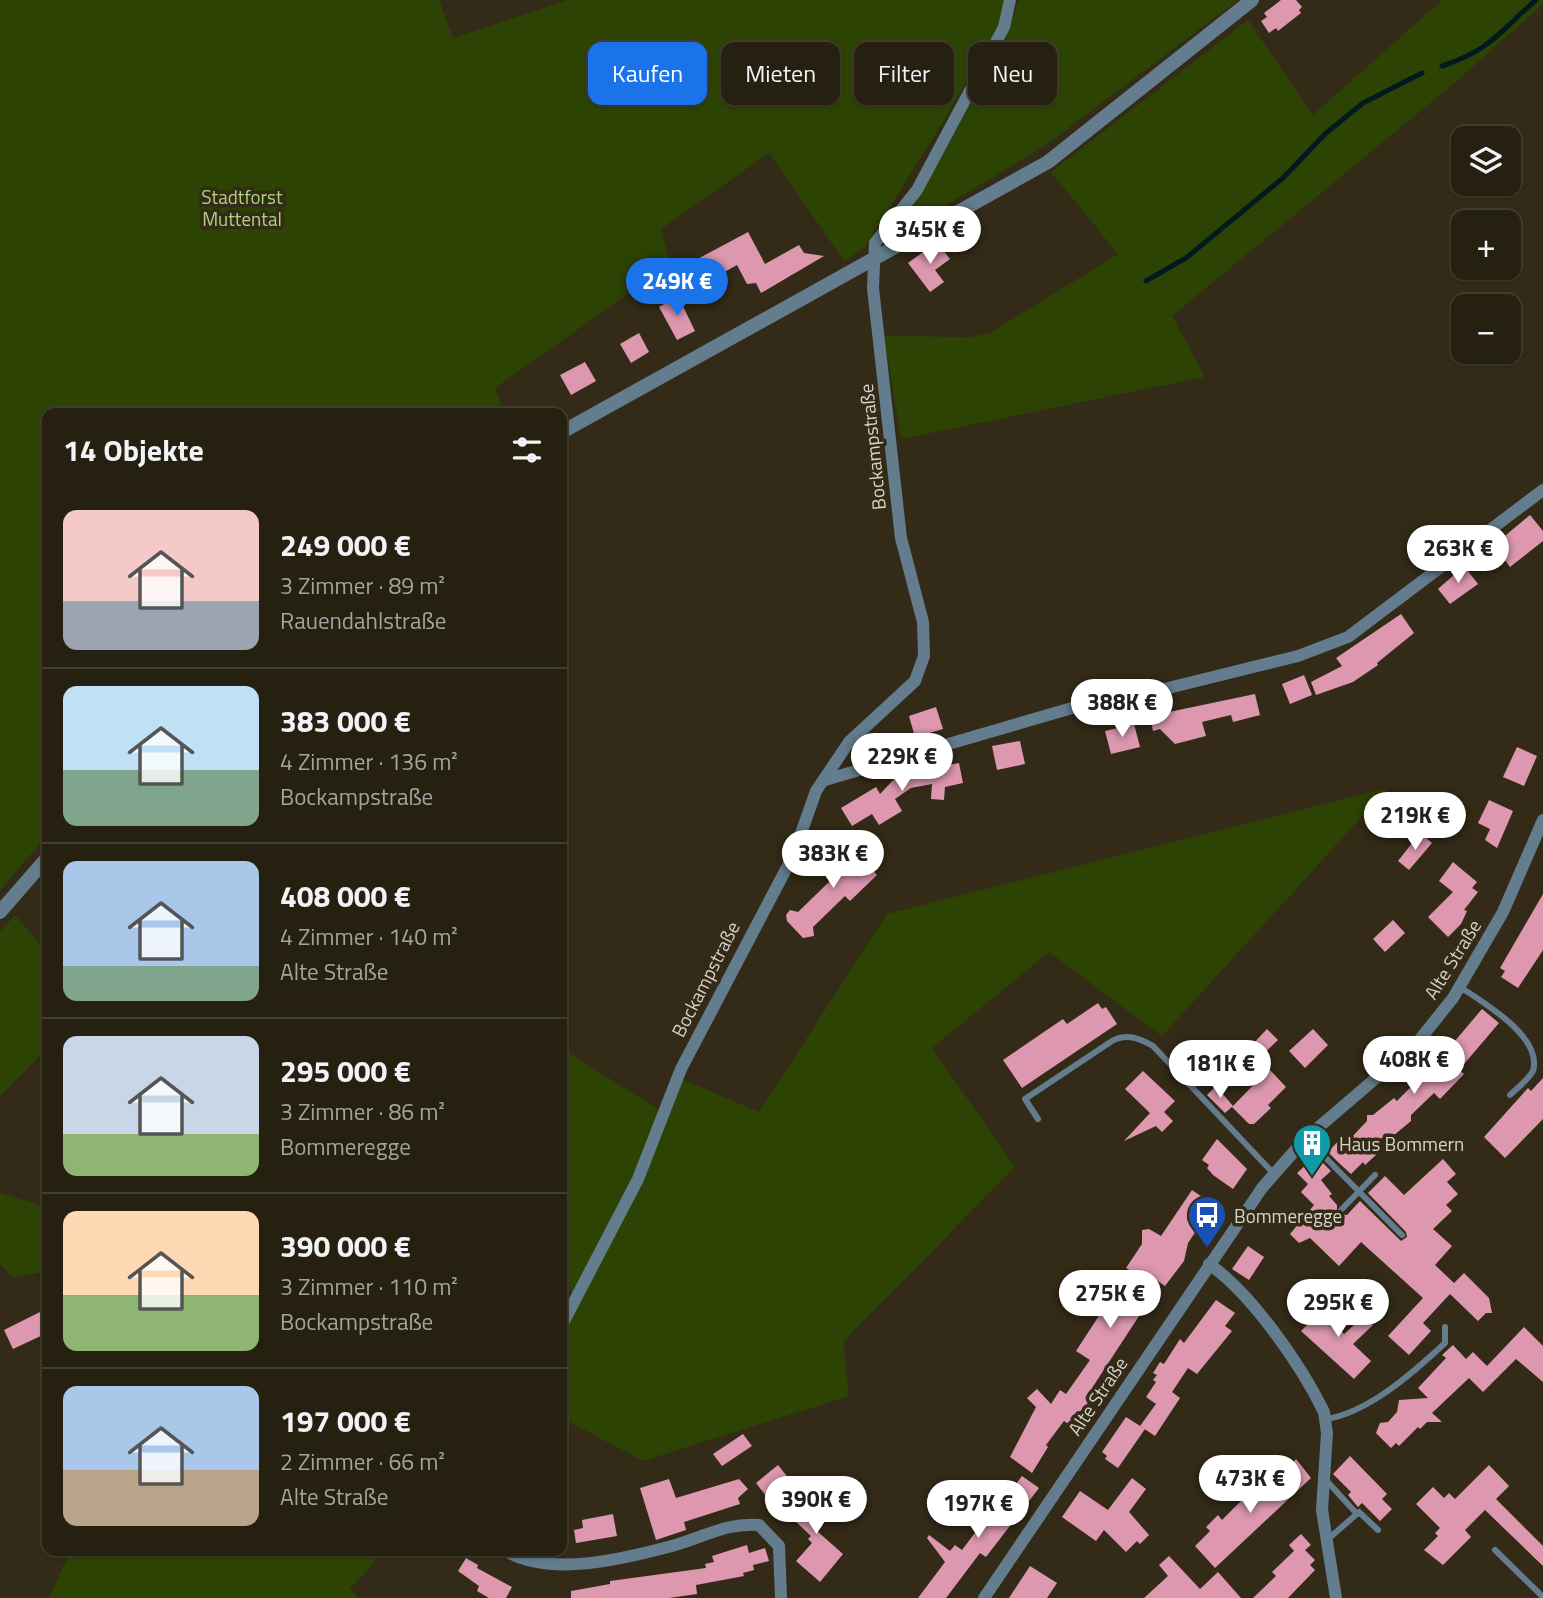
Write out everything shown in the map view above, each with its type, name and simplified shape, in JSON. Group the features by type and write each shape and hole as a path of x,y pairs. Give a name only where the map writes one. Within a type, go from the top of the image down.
{"street":[{"path":"873,261 876,243 917,190 998,38 1010,0"},
{"path":"567,429 1048,162 1252,0"},
{"name":"Bockampstraße","path":"567,1316 627,1202 677,1077 793,856 816,791 849,742 915,681 924,656 923,622 901,538 875,315 873,261"},
{"path":"825,780 1079,706 1152,692 1298,656 1348,637 1543,490"},
{"name":"Alte Straße","path":"984,1598 1209,1264 1274,1174 1306,1138 1417,1043 1460,987 1503,912 1543,820"},
{"path":"0,912 42,864"},
{"path":"1209,1264 1231,1279 1252,1304 1318,1400 1326,1419 1325,1542 1336,1598"},
{"path":"519,1556 537,1563 569,1564 672,1546 739,1523 759,1525 779,1546 781,1598"}],"lane":[{"path":"1460,987 1532,1041 1536,1056 1535,1068 1510,1095"},
{"path":"1038,1119 1025,1099 1120,1036 1137,1038 1153,1046 1274,1174"},
{"path":"1306,1138 1402,1236"},
{"path":"1341,1210 1375,1175"},
{"path":"1326,1419 1342,1417 1410,1377 1444,1343 1445,1327"},
{"path":"1324,1478 1357,1514 1378,1530"},
{"path":"1325,1542 1357,1514"},
{"path":"1495,1550 1543,1597"}],"green space":[{"name":"Stadtforst Muttental","path":"0,0 439,0 453,38 567,0 1006,0 1001,21 989,42 968,42 968,79 954,103 954,42 854,42 854,105 953,105 865,247 844,261 769,153 661,229 670,264 495,388 502,408 42,408 42,842 0,890"},
{"path":"1019,0 1238,0 1046,145 897,235 970,105 1057,105 1057,42 1003,42"},
{"path":"1442,0 1543,0 1543,4 1458,80 1172,316 1205,377 901,439 884,336 971,337 990,333 1118,254 1051,172 1248,20 1313,115"},
{"path":"1388,788 1162,1036 1049,952 932,1048 1015,1167 843,1342 849,1396 643,1461 567,1421 567,1316 579,1295 567,1290 567,1052 663,1112 677,1077 759,1112 887,914"},
{"path":"15,915 42,947 42,1053 0,1096 0,932"},
{"path":"0,1193 42,1206 42,1272 14,1278 0,1264"},
{"path":"68,1556 374,1556 375,1562 350,1588 358,1598 49,1598"}],"building":[{"path":"1281,0 1296,0 1302,7 1299,10 1301,13 1278,31 1276,28 1269,33 1261,21 1267,17 1264,13"},
{"path":"748,232 765,264 799,245 804,253 824,256 761,293 756,283 747,284 737,265 703,284 690,263"},
{"path":"937,242 950,259 935,270 944,282 930,292 908,263"},
{"path":"678,296 695,331 677,340 659,307"},
{"path":"639,333 649,352 631,363 620,344"},
{"path":"585,362 596,381 571,395 560,375"},
{"path":"1530,515 1543,531 1543,541 1510,567 1494,545"},
{"path":"1464,566 1478,584 1450,604 1438,589"},
{"path":"1401,614 1414,633 1377,663 1378,665 1353,682 1316,695 1311,682 1342,666 1336,658"},
{"path":"1304,675 1312,695 1290,704 1282,684"},
{"path":"1255,694 1260,715 1233,722 1231,715 1202,722 1206,736 1175,744 1160,729 1153,731 1150,716"},
{"path":"936,707 943,729 915,737 909,716"},
{"path":"1134,724 1140,747 1111,754 1105,731"},
{"path":"1020,741 1025,764 997,770 992,746"},
{"path":"1517,747 1537,756 1524,786 1503,777"},
{"path":"959,763 963,783 945,787 944,800 931,799 932,784 911,788 895,799 902,811 879,825 872,814 852,826 841,808 876,787 880,794 899,774"},
{"path":"1489,800 1513,811 1497,848 1485,840 1490,829 1478,823"},
{"path":"1420,833 1432,843 1409,870 1398,861"},
{"path":"847,843 877,875 850,901 845,896 813,927 814,936 803,938 787,921 786,915 790,910 798,912 831,880 820,869"},
{"path":"1453,862 1477,882 1472,888 1478,892 1464,910 1467,911 1461,924 1448,937 1428,917 1453,892 1439,881"},
{"path":"1543,894 1543,950 1518,988 1501,977 1505,971 1500,968"},
{"path":"1393,920 1405,933 1385,952 1373,939"},
{"path":"1098,1003 1102,1009 1106,1007 1117,1024 1022,1088 1003,1060 1063,1019 1067,1024"},
{"path":"1482,1009 1499,1023 1459,1070 1464,1074 1440,1099 1434,1093 1411,1115 1411,1121 1393,1136 1383,1137 1371,1149 1376,1155 1365,1165 1363,1162 1351,1174 1328,1152 1344,1135 1349,1140 1367,1121 1367,1115 1373,1115 1394,1098 1397,1101 1449,1048"},
{"path":"1267,1029 1278,1040 1260,1057 1250,1047"},
{"path":"1313,1029 1328,1045 1305,1068 1289,1051"},
{"path":"1269,1069 1286,1087 1268,1105 1271,1108 1254,1124 1249,1124 1232,1107"},
{"path":"1143,1071 1175,1101 1164,1112 1173,1121 1162,1132 1156,1126 1124,1141 1150,1113 1125,1089"},
{"path":"1543,1078 1543,1119 1505,1158 1484,1137 1528,1088 1531,1091"},
{"path":"1216,1086 1233,1106 1225,1113 1207,1095"},
{"path":"1217,1139 1247,1169 1233,1189 1213,1175 1207,1168 1209,1165 1202,1160"},
{"path":"1316,1156 1331,1171 1321,1180 1332,1194 1329,1196 1337,1205 1337,1214 1347,1215 1360,1201 1401,1241 1407,1237 1406,1232 1368,1193 1385,1176 1404,1195 1443,1159 1456,1174 1447,1182 1458,1194 1446,1205 1452,1211 1433,1229 1452,1246 1435,1265 1454,1283 1464,1273 1489,1298 1492,1313 1486,1313 1478,1321 1450,1294 1423,1323 1431,1331 1409,1355 1388,1336 1423,1298 1361,1242 1339,1266 1310,1238 1299,1243 1290,1234 1314,1205 1301,1192 1308,1184 1297,1173"},
{"path":"1192,1190 1208,1201 1200,1212 1206,1216 1188,1243 1184,1261 1165,1286 1150,1276 1144,1280 1128,1303 1141,1313 1092,1388 1096,1390 1072,1426 1064,1421 1046,1445 1048,1447 1032,1473 1010,1457 1036,1407 1027,1398 1037,1389 1051,1404 1060,1390 1066,1394 1090,1360 1076,1351 1115,1291 1118,1294 1132,1272 1126,1268 1142,1244 1142,1230 1149,1229 1161,1236"},
{"path":"1248,1246 1264,1257 1249,1280 1232,1269"},
{"path":"1318,1293 1329,1304 1322,1311 1344,1334 1364,1316 1373,1325 1353,1344 1371,1361 1354,1379 1301,1331 1318,1314 1308,1304"},
{"path":"1216,1300 1235,1313 1225,1326 1232,1331 1197,1374 1188,1368 1172,1392 1180,1398 1155,1436 1140,1426 1156,1404 1146,1397 1156,1382 1153,1380 1157,1375 1153,1373 1160,1362 1164,1364 1180,1339 1184,1343"},
{"path":"42,1311 42,1335 13,1349 4,1330"},
{"path":"1524,1327 1543,1346 1543,1382 1516,1359 1483,1392 1469,1378 1432,1413 1442,1422 1427,1422 1420,1429 1418,1427 1399,1446 1396,1443 1391,1448 1376,1433 1380,1423 1388,1422 1397,1412 1399,1400 1428,1398 1418,1388 1446,1358 1442,1355 1453,1345 1466,1359 1473,1352 1487,1366"},
{"path":"1126,1417 1145,1429 1118,1468 1105,1459 1107,1456 1102,1452"},
{"path":"743,1434 752,1446 722,1466 713,1454"},
{"path":"1350,1456 1387,1494 1382,1499 1392,1509 1380,1521 1362,1503 1358,1507 1348,1495 1351,1492 1333,1474"},
{"path":"1296,1459 1311,1478 1215,1568 1195,1546 1210,1531 1206,1527 1218,1515 1222,1520 1260,1482 1269,1491"},
{"path":"778,1465 794,1485 776,1500 771,1494 767,1497 756,1483"},
{"path":"1489,1465 1509,1486 1496,1499 1543,1546 1543,1566 1485,1510 1465,1530 1471,1537 1443,1565 1424,1550 1438,1536 1435,1533 1440,1528 1416,1504 1433,1487 1444,1498 1449,1493 1455,1499"},
{"path":"1022,1476 1039,1488 986,1557 980,1553 946,1598 918,1598 945,1562 927,1538 929,1535 950,1551 955,1545 962,1550 986,1518 981,1515 990,1503 998,1508"},
{"path":"1132,1478 1146,1489 1129,1512 1149,1535 1140,1544 1137,1541 1126,1552 1104,1530 1096,1541 1062,1517 1080,1491 1108,1510"},
{"path":"669,1479 676,1498 739,1479 748,1489 738,1498 740,1504 684,1522 686,1530 656,1540 640,1488"},
{"path":"809,1489 814,1494 819,1489 834,1503 818,1521 823,1525 817,1531 843,1554 820,1582 796,1561 812,1543 808,1539 811,1536 793,1519"},
{"path":"613,1514 617,1536 576,1543 574,1530 583,1528 582,1520"},
{"path":"1301,1534 1311,1545 1305,1550 1315,1560 1310,1565 1315,1570 1288,1598 1253,1598 1276,1576 1272,1572 1294,1551 1289,1545"},
{"path":"747,1545 749,1553 765,1548 769,1561 753,1565 754,1570 743,1573 744,1576 696,1585 697,1594 669,1598 571,1598 571,1591 610,1584 610,1581 706,1568 705,1564 714,1562 712,1556"},
{"path":"1169,1556 1200,1589 1218,1572 1241,1598 1144,1598 1168,1576 1159,1565"},
{"path":"466,1558 478,1565 477,1568 512,1587 506,1598 489,1598 477,1591 479,1586 458,1571"},
{"path":"1030,1566 1057,1583 1047,1598 1009,1598"}],"waterway":[{"path":"1442,66 1484,47 1536,0"},
{"path":"1146,281 1186,258 1283,178 1326,133 1363,103 1422,73"}],"place":[{"name":"Haus Bommern","path":"1312,1177"},
{"name":"Bommeregge","path":"1207,1249"}]}
